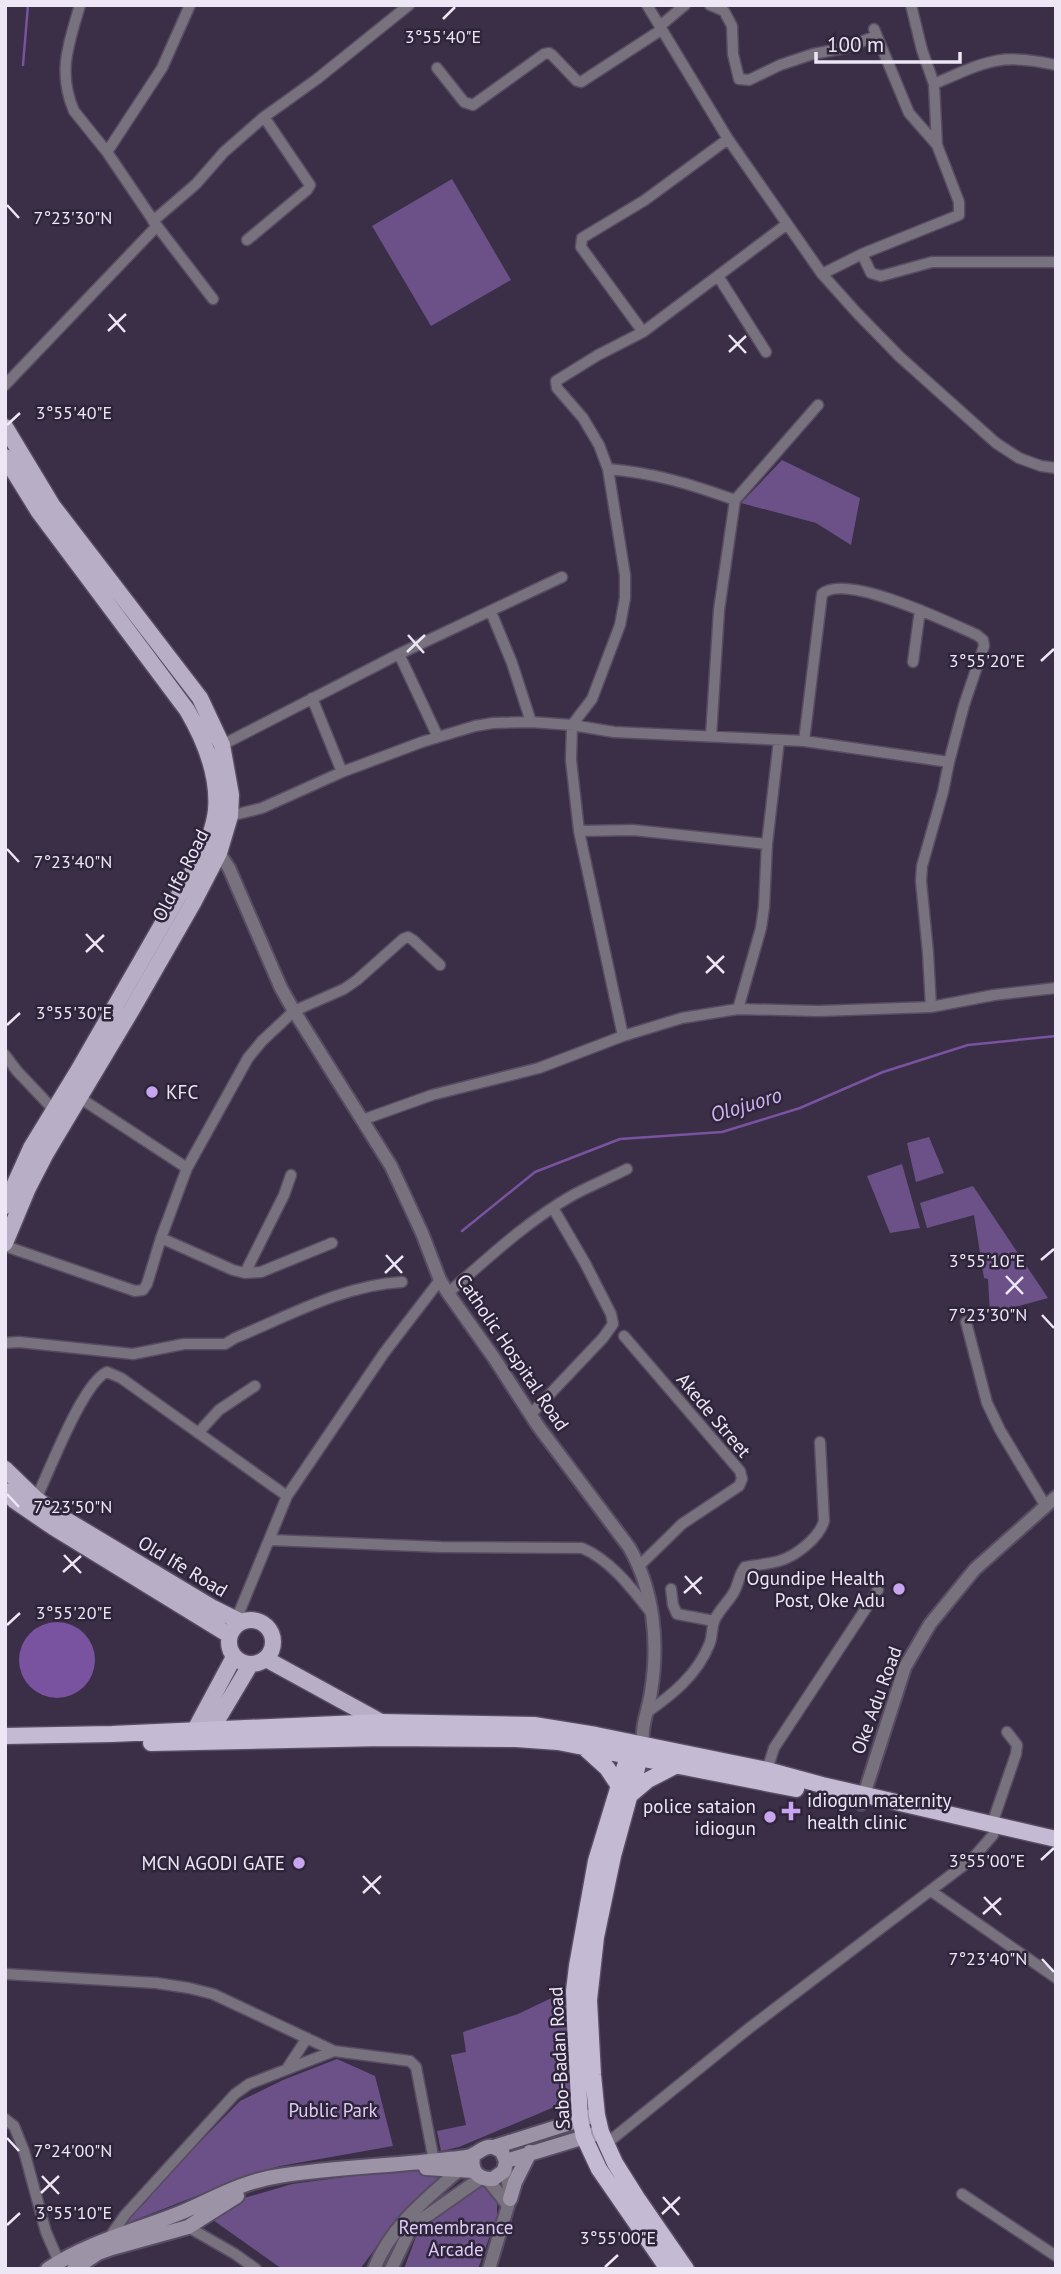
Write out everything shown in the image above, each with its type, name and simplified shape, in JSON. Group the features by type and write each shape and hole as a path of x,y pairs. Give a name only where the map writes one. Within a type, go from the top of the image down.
{"highway":[{"path":"5,1746 200,1736 381,1722 534,1725 767,1770 862,1799"},
{"path":"5,1736 516,1739 637,1747 677,1765 862,1799 993,1830 1056,1850"},
{"path":"582,1745 600,1760 622,1798 677,1765"},
{"name":"Sabo-Badan Road","path":"637,1747 622,1798 590,1976 589,2000 597,2115 615,2163 686,2269"},
{"name":"Sabo-Badan Road","path":"622,1798 596,1861 575,1979 580,2119 584,2137 599,2169 668,2269"},
{"path":"993,1830 1056,1839"}],"main road":[{"name":"Old Ife Road","path":"5,427 52,505 200,698 222,745 229,773 230,816 219,853 193,903 80,1098 38,1152 5,1206"},
{"name":"Old Ife Road","path":"5,457 39,512 187,710 209,756 217,795 216,813 206,848 54,1110 28,1188 5,1245"},
{"name":"Old Ife Road","path":"5,1469 58,1516 213,1608 238,1621 258,1621 271,1632 274,1643 266,1659"},
{"name":"Old Ife Road","path":"5,1491 15,1501 54,1527 229,1635 238,1621"},
{"path":"229,1635 229,1647 234,1657 250,1665"},
{"path":"200,1736 234,1657"},
{"path":"200,1736 250,1665 266,1659 381,1722"},
{"path":"53,2265 109,2238 180,2213 231,2189 261,2179 345,2168 434,2161 474,2154 481,2148 494,2147 597,2115"},
{"path":"74,2269 111,2248 188,2227 242,2194 277,2184 415,2168 458,2171 481,2176 501,2175 506,2164 530,2152 584,2137 604,2138"},
{"path":"494,2147 502,2152 506,2164"},
{"path":"509,2202 515,2182 530,2152"},
{"path":"474,2154 472,2160 481,2176"}],"street":[{"path":"80,5 65,55 70,103 79,119 107,152 155,223 213,299"},
{"path":"107,152 162,68 190,5"},
{"path":"5,385 224,152 264,117 317,79 409,5"},
{"path":"647,5 728,139 822,274 900,357 987,436 1019,458 1056,468"},
{"path":"437,68 464,102 473,105 544,54 552,55 581,82 661,28 685,5"},
{"path":"710,5 724,11 732,26 733,54 739,79 748,80 813,54 845,48 875,33 909,113 937,145"},
{"path":"822,274 862,254 959,215 959,202 937,145 934,84 911,5"},
{"path":"934,84 986,62 1026,58 1056,65"},
{"path":"247,240 310,185 264,117"},
{"path":"643,332 581,247 582,238 645,200 728,139"},
{"path":"623,1036 579,831 571,760 572,725 592,698 620,625 625,598 625,575 608,469 593,432 557,388 556,381 597,355 643,332 788,224"},
{"path":"862,254 871,273 881,276 932,262 1056,262"},
{"path":"718,276 766,352"},
{"path":"711,736 719,610 735,500 818,405"},
{"path":"608,469 641,471 666,477 735,500"},
{"path":"222,745 399,654 562,577"},
{"path":"804,741 822,594 827,590 838,587 867,591 920,610 983,640 984,646 926,848 920,881 931,1007"},
{"path":"913,662 920,610"},
{"path":"491,612 512,663 531,722"},
{"path":"399,654 438,737"},
{"path":"312,698 342,772"},
{"path":"230,816 262,808 342,772 475,726 531,722 614,732 804,741 949,762"},
{"path":"738,1009 761,928 779,740"},
{"path":"579,831 632,830 767,844"},
{"name":"Catholic Hospital Road","path":"219,853 229,868 281,988 405,1193 440,1280 530,1415 640,1565 647,1585 652,1615 655,1665 637,1747"},
{"path":"5,1245 135,1291 143,1290 187,1168 248,1058 262,1041 294,1011 344,989 357,980 402,939 408,937 413,940 440,965"},
{"path":"362,1120 432,1095 539,1068 623,1036 682,1018 738,1009 819,1011 931,1007 1056,988"},
{"path":"5,1055 54,1110"},
{"path":"80,1098 187,1168"},
{"path":"448,1293 508,1241 553,1208 627,1169"},
{"path":"244,1273 284,1195 291,1175"},
{"path":"530,1415 613,1324 611,1314 553,1208"},
{"path":"160,1238 244,1273 261,1272 332,1243"},
{"path":"238,1621 286,1496 384,1353 440,1280"},
{"path":"5,1343 133,1354 184,1344 225,1344 342,1294 380,1283 402,1282"},
{"path":"966,1322 987,1402 1000,1430 1051,1501"},
{"name":"Akede Street","path":"624,1336 740,1471 742,1479 731,1493 682,1524 640,1565"},
{"path":"36,1499 79,1407 99,1376 107,1372 121,1378 286,1496"},
{"path":"198,1433 219,1410 255,1386"},
{"path":"646,1713 688,1679 711,1642 714,1621 736,1590 742,1570 745,1567 782,1560 814,1539 821,1530 824,1521 820,1442"},
{"name":"Oke Adu Road","path":"862,1799 897,1686 916,1646 951,1596 975,1569 1051,1501"},
{"path":"270,1540 441,1547 582,1548 598,1556 619,1575 652,1615"},
{"path":"671,1590 677,1614 714,1621"},
{"path":"767,1770 774,1748 878,1590"},
{"path":"604,2138 972,1858 993,1830 1016,1754 1017,1745 1007,1732"},
{"path":"931,1891 1056,1978"},
{"path":"5,1974 156,1983 189,1988 213,1994 334,2051 410,2061 416,2067 434,2161"},
{"path":"287,2068 307,2038"},
{"path":"109,2238 125,2215 229,2099 248,2084 334,2051"},
{"path":"5,2119 14,2126 24,2151 53,2265"},
{"path":"489,2269 509,2202 506,2164"},
{"path":"374,2269 395,2230 409,2214 458,2171"},
{"path":"391,2269 408,2234 421,2220 481,2176 509,2202"},
{"path":"961,2194 1056,2256"},
{"path":"188,2227 256,2269"}],"green space":[{"path":"452,179 511,280 431,326 372,226"},
{"path":"782,460 860,498 851,545 816,523 741,503"},
{"path":"929,1137 944,1173 916,1182 907,1143"},
{"path":"902,1164 920,1228 890,1233 867,1176"},
{"path":"973,1186 1048,1298 990,1314 988,1279 984,1278 974,1215 927,1228 920,1203"},
{"path":"579,1985 585,2094 459,2147 441,2151 437,2131 466,2125 451,2055 466,2052 463,2032 518,2014"},
{"name":"Public Park","path":"337,2059 375,2076 393,2146 280,2166 247,2176 115,2228 143,2204 240,2101 283,2080"},
{"name":"Public Park","path":"412,2168 443,2175 392,2226 360,2269 282,2269 213,2220 231,2202 292,2184"},
{"name":"Remembrance Arcade","path":"486,2183 497,2198 497,2216 478,2269 404,2269 417,2234 463,2190"}],"shaded area":[{"path":"57,1622 72,1625 84,1633 92,1645 95,1660 92,1675 84,1687 72,1695 57,1698 42,1695 30,1687 22,1675 19,1660 22,1645 30,1633 42,1625"}],"waterway":[{"path":"23,65 28,5"},
{"name":"Olojuoro","path":"462,1231 535,1172 620,1139 722,1132 800,1108 883,1072 968,1045 1056,1036"}],"place":[{"name":"KFC","path":"152,1092"},
{"name":"Ogundipe Health Post, Oke Adu","path":"899,1589"},
{"name":"idiogun maternity health clinic","path":"791,1811"},
{"name":"police sataion idiogun","path":"770,1817"},
{"name":"MCN AGODI GATE","path":"299,1863"}]}
